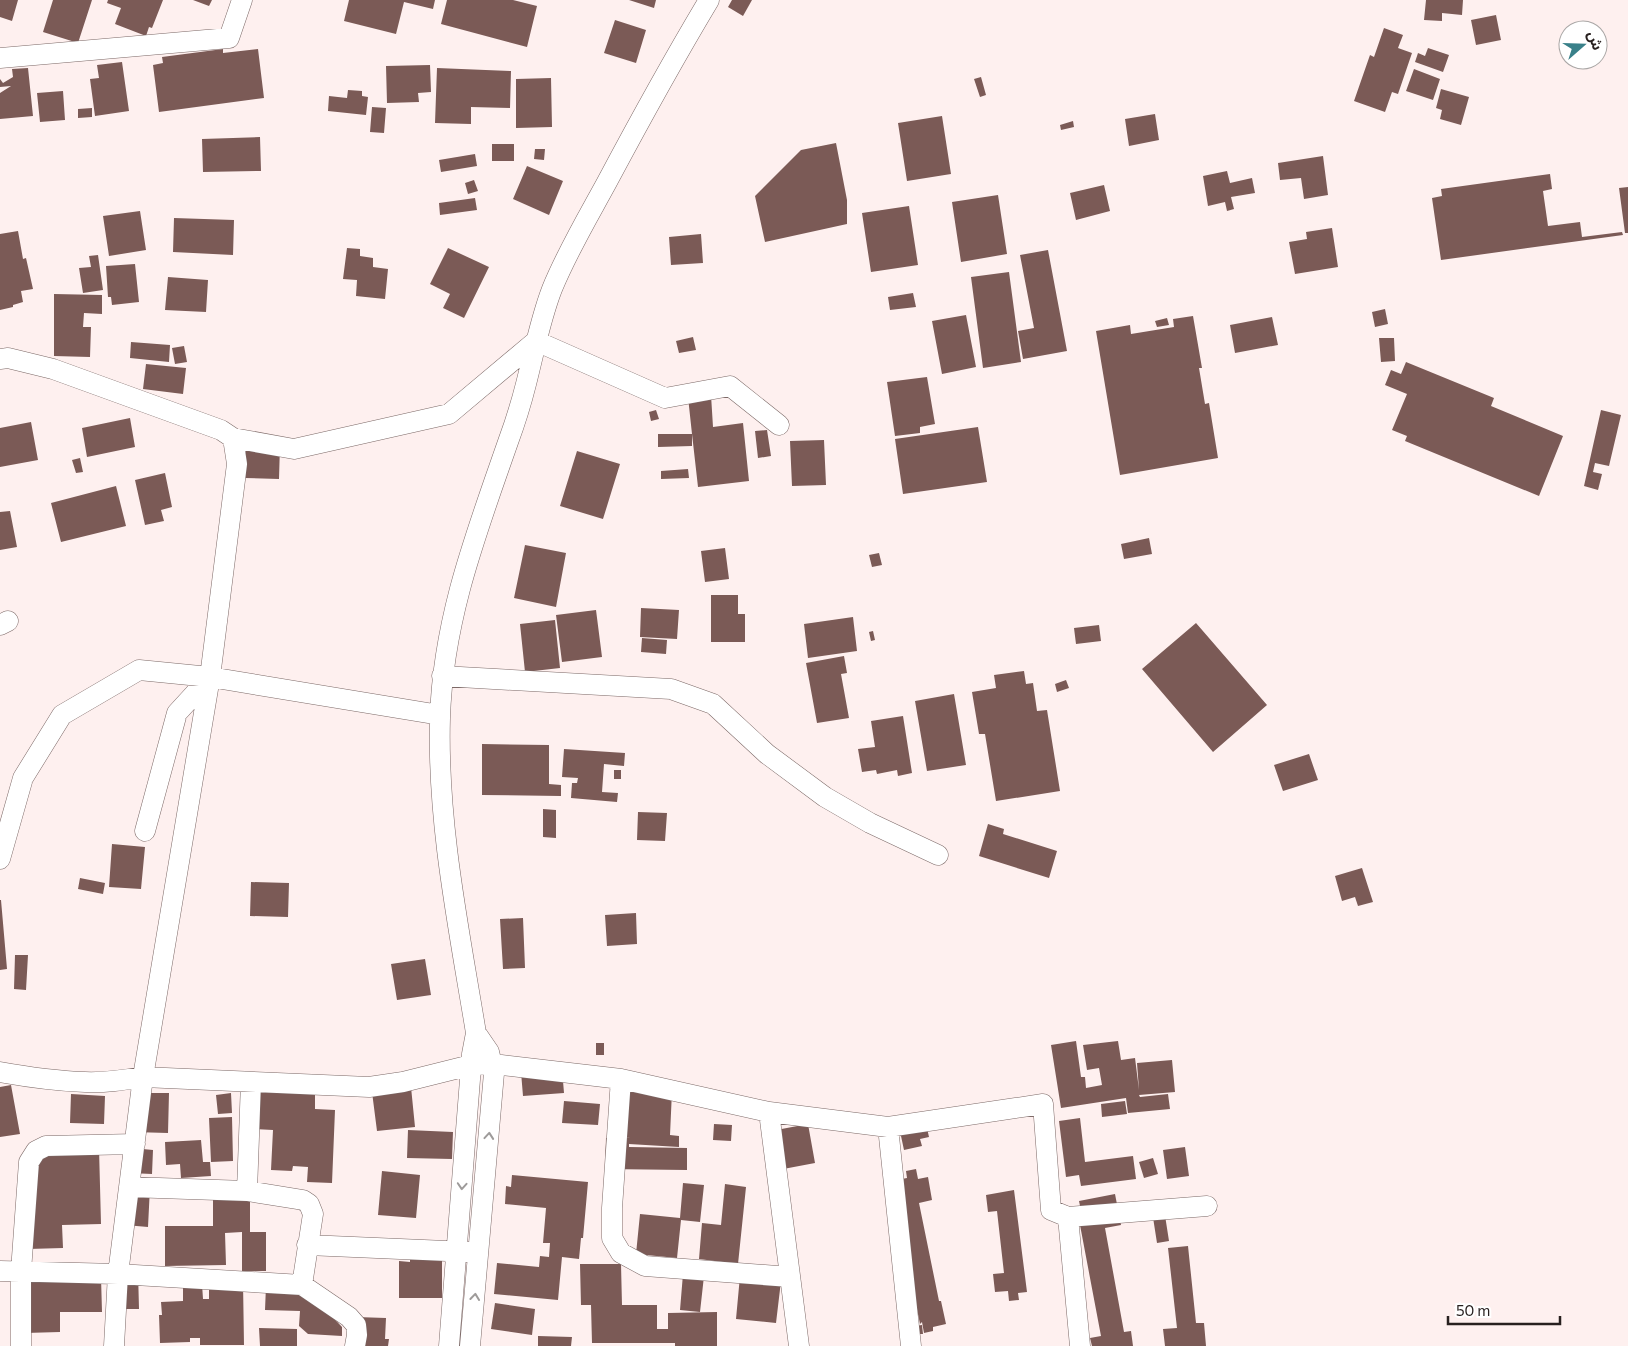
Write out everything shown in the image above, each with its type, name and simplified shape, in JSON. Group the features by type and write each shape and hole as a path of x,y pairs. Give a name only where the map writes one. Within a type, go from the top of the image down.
{"street":[{"path":"0,58 229,38 242,0"},
{"path":"449,1346 471,1065 476,1033 444,827 440,772 442,676 448,636 467,560 519,410 536,341 551,292 570,250 664,76 709,0"},
{"path":"536,341 665,398 730,386 778,425"},
{"path":"0,359 8,358 53,369 221,430 233,438 294,449 449,414 536,341"},
{"path":"114,1346 118,1274 144,1078 210,677 237,464 233,438"},
{"path":"0,859 23,778 62,715 139,670 210,677 440,715"},
{"path":"442,676 671,689 680,692 713,704 767,754 825,797 870,823 938,855"},
{"path":"145,831 177,714 210,677"},
{"path":"470,1346 494,1083 493,1064 484,1042 476,1033"},
{"path":"0,1072 33,1078 86,1082 112,1082 144,1078 369,1086 402,1082 471,1065 493,1064 621,1078 769,1112 888,1127 1043,1104 1051,1210 1068,1217 1206,1206"},
{"path":"621,1078 612,1228 612,1238 621,1252 645,1266 790,1277"},
{"path":"247,1191 251,1082"},
{"path":"769,1112 799,1346"},
{"path":"888,1127 911,1346"},
{"path":"21,1346 21,1271 29,1162 36,1151 46,1146 135,1144"},
{"path":"129,1187 247,1191 303,1200 309,1204 312,1214 302,1285"},
{"path":"1068,1217 1080,1346"},
{"path":"307,1246 479,1252"},
{"path":"0,1271 118,1274 302,1285 349,1317 356,1325 355,1346"}],"building":[{"path":"0,0 18,0 12,21 0,17"},
{"path":"53,0 92,0 78,43 43,32"},
{"path":"108,0 163,0 152,28 149,27 146,36 115,24 121,8 107,3"},
{"path":"193,0 212,0 209,6"},
{"path":"349,0 435,0 433,9 404,2 396,34 344,21"},
{"path":"447,0 513,0 537,6 527,47 441,24"},
{"path":"629,0 656,0 654,8"},
{"path":"732,0 752,0 743,16 728,7"},
{"path":"1426,0 1463,0 1462,15 1442,13 1442,21 1424,20"},
{"path":"1496,15 1501,40 1476,45 1471,20"},
{"path":"615,20 646,30 636,63 604,53"},
{"path":"1384,28 1403,35 1398,48 1412,53 1398,94 1392,92 1385,112 1354,101 1370,55 1374,57"},
{"path":"1428,48 1449,55 1443,72 1415,62 1418,53 1425,56"},
{"path":"223,49 223,53 258,49 264,98 159,112 153,65 163,63 162,57"},
{"path":"122,62 129,111 95,116 90,79 99,78 97,65"},
{"path":"430,65 431,92 418,93 419,102 387,103 386,66"},
{"path":"28,68 33,116 0,119 0,93 11,86 0,87 0,79 3,83 13,77 12,69"},
{"path":"437,68 511,71 510,108 471,107 471,124 435,123"},
{"path":"1414,69 1440,79 1433,100 1406,91"},
{"path":"981,77 986,95 980,97 974,79"},
{"path":"551,78 552,127 516,128 516,79"},
{"path":"1441,89 1469,97 1461,125 1440,119 1442,110 1436,108"},
{"path":"348,90 362,91 362,96 368,97 366,115 328,111 329,96 347,98"},
{"path":"63,91 65,120 40,122 37,93"},
{"path":"372,107 386,108 384,133 370,132"},
{"path":"92,108 92,117 78,118 78,109"},
{"path":"1155,114 1159,140 1129,146 1125,119"},
{"path":"942,116 951,174 907,181 898,123"},
{"path":"1073,121 1074,127 1061,130 1060,125"},
{"path":"260,137 261,171 203,172 202,139"},
{"path":"836,143 847,200 847,224 765,242 755,196 801,150"},
{"path":"492,144 514,144 514,161 492,161"},
{"path":"535,149 545,149 544,160 534,159"},
{"path":"475,154 477,166 441,172 439,160"},
{"path":"1323,156 1328,195 1304,199 1301,178 1280,180 1278,163"},
{"path":"527,166 563,181 549,215 513,199"},
{"path":"1227,171 1230,183 1252,178 1255,193 1231,197 1234,209 1227,211 1225,202 1208,206 1203,176"},
{"path":"1550,174 1552,189 1543,191 1548,226 1580,222 1582,237 1622,232 1623,235 1441,260 1432,198 1442,196 1441,189"},
{"path":"474,180 478,191 468,194 465,183"},
{"path":"1104,185 1110,211 1076,220 1070,193"},
{"path":"1628,187 1628,233 1625,233 1619,188"},
{"path":"998,195 1007,254 961,262 952,202"},
{"path":"475,198 477,210 440,215 439,203"},
{"path":"909,206 918,265 871,272 862,213"},
{"path":"140,211 146,250 109,256 103,216"},
{"path":"174,218 234,220 233,255 173,252"},
{"path":"1332,228 1338,267 1295,274 1289,242 1307,239 1306,232"},
{"path":"18,231 23,259 26,258 33,289 21,291 23,302 0,310 0,234"},
{"path":"701,234 703,263 671,265 669,237"},
{"path":"347,248 360,249 360,256 373,258 373,267 388,269 385,299 356,296 357,280 343,279"},
{"path":"448,248 489,267 464,318 443,308 450,294 430,284"},
{"path":"1048,250 1067,351 1023,359 1018,331 1034,328 1020,255"},
{"path":"98,255 103,290 83,293 79,268 91,267 89,256"},
{"path":"135,264 139,302 112,305 111,297 108,297 106,266"},
{"path":"1009,272 1021,362 983,368 971,277"},
{"path":"168,277 208,280 206,312 165,310"},
{"path":"913,293 916,307 890,310 888,297"},
{"path":"54,294 102,295 102,314 84,313 83,327 91,327 90,357 54,356"},
{"path":"1385,309 1388,324 1375,327 1372,312"},
{"path":"966,315 976,367 942,374 932,321"},
{"path":"1193,316 1202,368 1199,368 1205,404 1209,403 1218,458 1120,475 1096,331 1130,325 1131,334 1174,327 1173,319"},
{"path":"1272,317 1278,345 1235,353 1230,325"},
{"path":"1167,318 1169,325 1157,327 1155,321"},
{"path":"693,337 696,350 679,353 676,341"},
{"path":"1379,338 1394,338 1395,361 1381,362"},
{"path":"131,342 170,345 169,362 130,358"},
{"path":"184,346 187,362 175,364 172,348"},
{"path":"1406,362 1494,398 1491,406 1563,436 1539,496 1405,441 1407,436 1392,430 1407,394 1385,385 1391,370 1401,374"},
{"path":"146,364 186,368 183,394 143,389"},
{"path":"927,377 935,424 920,427 920,433 895,436 887,382"},
{"path":"711,395 713,427 743,423 749,481 698,487 688,397"},
{"path":"656,410 659,419 651,421 649,412"},
{"path":"1601,410 1621,415 1609,466 1595,463 1593,472 1602,474 1598,490 1584,486"},
{"path":"130,418 135,447 87,457 82,428"},
{"path":"31,422 38,460 0,467 0,428"},
{"path":"978,427 987,482 903,494 895,439"},
{"path":"767,430 771,456 758,458 755,431"},
{"path":"658,434 692,434 692,446 658,447"},
{"path":"824,440 826,485 792,486 790,441"},
{"path":"246,444 280,445 279,479 245,478"},
{"path":"577,451 620,464 603,519 560,506"},
{"path":"80,458 83,472 76,473 72,460"},
{"path":"688,469 689,478 661,479 661,471"},
{"path":"165,473 172,507 161,510 164,521 145,525 135,480"},
{"path":"116,486 126,526 61,542 51,503"},
{"path":"10,511 17,547 0,550 0,512"},
{"path":"1149,538 1152,554 1124,559 1121,544"},
{"path":"525,545 566,553 556,607 514,598"},
{"path":"725,548 729,579 705,582 701,551"},
{"path":"879,553 882,565 872,567 869,555"},
{"path":"711,595 738,595 738,614 745,614 745,642 711,642"},
{"path":"641,608 679,610 677,639 640,637"},
{"path":"596,610 602,657 562,662 556,615"},
{"path":"853,617 857,651 808,658 804,624"},
{"path":"555,620 560,668 525,672 520,624"},
{"path":"1196,623 1267,705 1213,752 1142,669"},
{"path":"1099,625 1101,641 1076,644 1074,628"},
{"path":"873,631 875,640 871,641 869,632"},
{"path":"642,638 667,640 666,654 641,652"},
{"path":"844,656 847,673 841,674 849,718 817,723 806,663"},
{"path":"1024,671 1026,684 1033,683 1037,711 1047,710 1060,791 996,801 985,734 979,734 972,692 996,688 994,675"},
{"path":"1066,680 1069,688 1057,692 1055,684"},
{"path":"954,694 966,765 927,771 915,701"},
{"path":"903,716 912,773 898,776 897,770 877,774 876,770 862,772 858,749 875,747 871,721"},
{"path":"482,744 549,745 549,784 561,785 561,796 482,795"},
{"path":"564,749 625,753 624,766 604,764 602,792 618,793 617,802 571,798 572,783 577,783 578,778 562,777"},
{"path":"1309,754 1318,780 1283,791 1274,765"},
{"path":"614,770 621,770 621,779 614,779"},
{"path":"543,809 556,810 556,838 543,837"},
{"path":"638,812 667,813 665,841 637,840"},
{"path":"988,824 1004,829 1003,834 1057,851 1049,878 979,856"},
{"path":"112,844 145,847 141,889 109,887"},
{"path":"1362,868 1373,902 1358,906 1355,897 1342,901 1335,876"},
{"path":"80,878 105,883 103,894 78,889"},
{"path":"251,882 289,883 288,917 250,916"},
{"path":"0,900 7,969 0,970"},
{"path":"636,913 637,944 607,946 605,915"},
{"path":"523,918 525,968 503,969 500,919"},
{"path":"15,955 28,955 26,990 14,989"},
{"path":"425,959 431,995 397,1000 391,964"},
{"path":"1076,1041 1081,1077 1085,1077 1086,1088 1102,1085 1099,1068 1087,1070 1083,1045 1118,1041 1121,1060 1135,1058 1139,1090 1137,1063 1172,1060 1175,1092 1139,1095 1140,1097 1168,1094 1170,1109 1128,1113 1126,1098 1061,1108 1051,1045"},
{"path":"596,1043 604,1043 604,1055 596,1055"},
{"path":"562,1069 564,1093 523,1096 521,1072"},
{"path":"11,1085 20,1134 0,1137 0,1087"},
{"path":"255,1087 315,1094 315,1109 335,1110 332,1183 307,1182 308,1167 293,1166 292,1171 271,1170 273,1130 252,1129"},
{"path":"411,1087 415,1127 377,1131 372,1092"},
{"path":"611,1088 672,1091 670,1135 679,1136 679,1147 629,1144 629,1147 687,1148 687,1170 605,1169 606,1138 630,1138 608,1136"},
{"path":"134,1093 169,1093 168,1133 133,1132"},
{"path":"231,1093 232,1113 218,1114 216,1095"},
{"path":"71,1094 105,1096 104,1124 70,1123"},
{"path":"564,1101 600,1104 598,1125 562,1123"},
{"path":"1125,1101 1127,1114 1102,1117 1101,1104"},
{"path":"924,1115 929,1137 920,1139 922,1146 904,1150 901,1136 892,1138"},
{"path":"232,1117 233,1161 211,1162 209,1118"},
{"path":"1080,1118 1085,1162 1133,1156 1136,1179 1081,1186 1079,1175 1066,1177 1059,1121"},
{"path":"714,1124 732,1125 731,1141 713,1140"},
{"path":"808,1124 815,1163 778,1170 771,1131"},
{"path":"408,1130 453,1132 452,1159 407,1158"},
{"path":"201,1140 203,1162 210,1162 211,1176 181,1178 180,1164 166,1165 165,1142"},
{"path":"1185,1147 1189,1176 1167,1179 1163,1150"},
{"path":"99,1148 101,1224 62,1225 63,1248 28,1249 31,1150"},
{"path":"132,1148 153,1150 152,1174 130,1173"},
{"path":"1153,1158 1158,1174 1144,1178 1139,1162"},
{"path":"916,1169 918,1179 928,1177 932,1200 919,1203 939,1301 941,1301 946,1324 933,1327 933,1331 924,1333 922,1322 920,1324 891,1181 907,1178 906,1171"},
{"path":"382,1171 420,1175 416,1218 378,1215"},
{"path":"512,1175 588,1182 583,1238 581,1238 579,1259 562,1257 558,1300 494,1294 497,1263 539,1267 540,1256 549,1257 550,1243 543,1243 546,1208 505,1204 506,1186 511,1187"},
{"path":"683,1183 704,1185 700,1222 681,1220 677,1258 636,1254 640,1214 680,1218"},
{"path":"725,1184 746,1187 738,1264 699,1259 702,1223 721,1225"},
{"path":"127,1186 150,1187 148,1227 125,1225"},
{"path":"1014,1190 1027,1292 1018,1293 1019,1300 1009,1301 1008,1291 995,1292 993,1274 1004,1273 997,1211 988,1212 986,1195"},
{"path":"213,1193 250,1193 250,1232 266,1232 266,1271 242,1271 242,1232 225,1233 226,1265 165,1266 165,1226 213,1226"},
{"path":"1115,1194 1121,1225 1105,1228 1124,1332 1131,1331 1133,1346 1092,1346 1090,1338 1101,1336 1080,1225 1084,1225 1079,1201"},
{"path":"1164,1209 1169,1241 1157,1243 1152,1211"},
{"path":"1188,1246 1196,1323 1204,1323 1206,1346 1165,1346 1163,1329 1177,1328 1168,1248"},
{"path":"410,1251 442,1251 442,1298 399,1298 399,1261 410,1262"},
{"path":"580,1264 621,1264 622,1305 657,1305 657,1329 668,1329 668,1313 717,1312 717,1346 675,1346 675,1343 592,1343 591,1305 581,1305"},
{"path":"119,1271 138,1271 139,1309 120,1309"},
{"path":"683,1274 704,1276 700,1312 680,1310"},
{"path":"740,1276 781,1281 776,1323 736,1319"},
{"path":"101,1277 102,1312 60,1312 60,1332 25,1333 24,1278"},
{"path":"209,1282 243,1282 244,1345 200,1345 200,1338 190,1338 190,1342 160,1343 159,1315 162,1315 161,1302 183,1301 183,1285 202,1284 203,1299 209,1299"},
{"path":"266,1286 305,1288 342,1327 342,1336 308,1334 299,1326 300,1311 265,1310"},
{"path":"495,1303 535,1309 532,1335 491,1329"},
{"path":"356,1317 386,1318 385,1339 389,1339 388,1346 356,1346"},
{"path":"922,1325 923,1334 915,1334 915,1326"},
{"path":"259,1328 297,1329 297,1346 260,1346"},
{"path":"538,1336 572,1337 571,1346 538,1346"}]}
